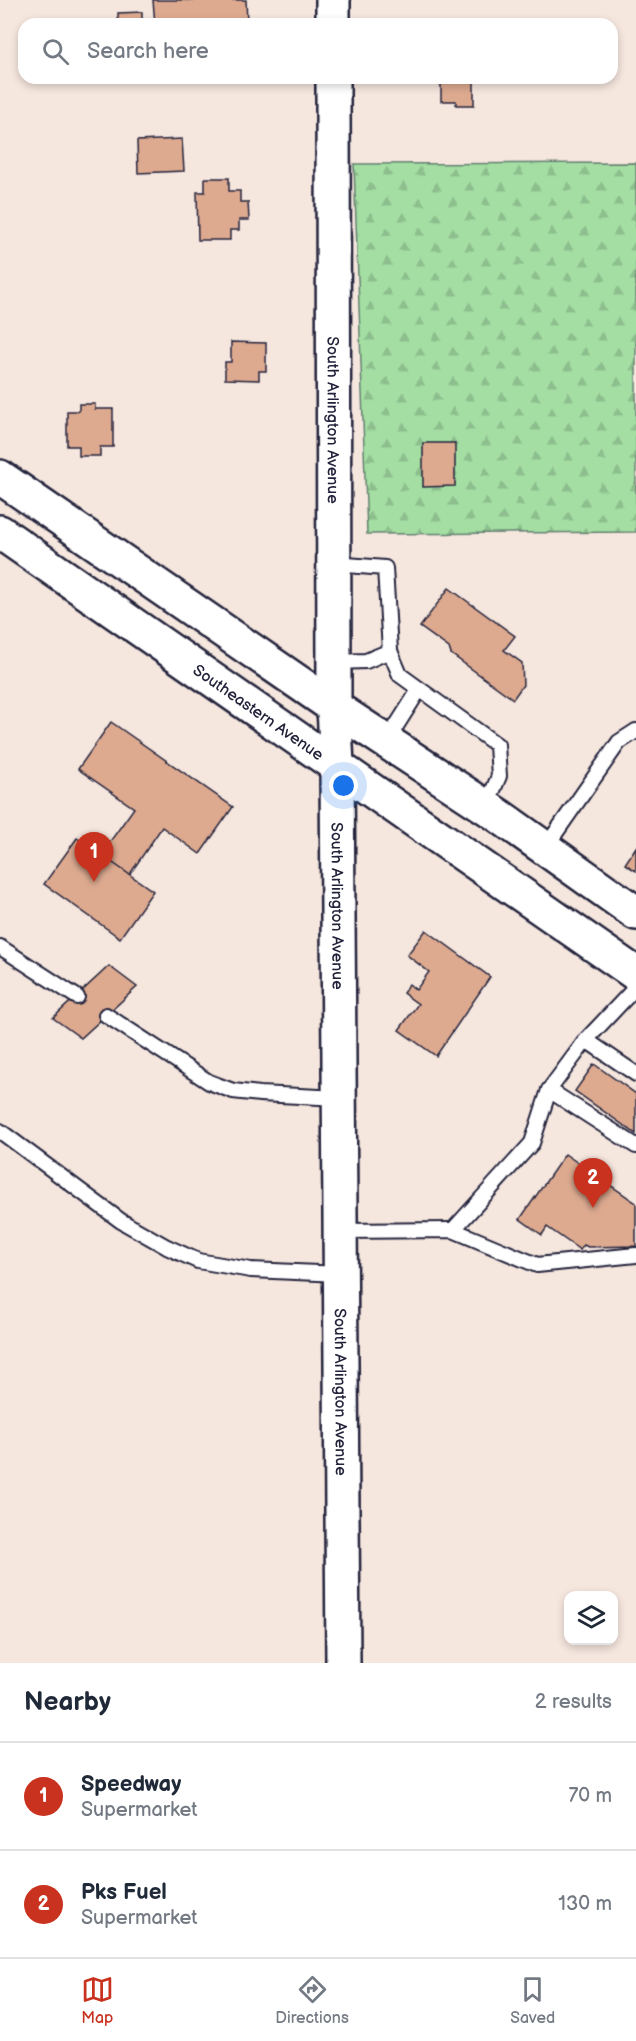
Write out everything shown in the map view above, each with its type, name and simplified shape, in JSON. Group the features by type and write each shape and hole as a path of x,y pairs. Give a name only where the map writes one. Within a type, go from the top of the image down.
{"main road":[{"path":"333,0 333,18"},
{"name":"South Arlington Avenue","path":"333,84 334,707 338,765 343,1663"},
{"path":"0,477 334,707 486,807 636,913"},
{"name":"Southeastern Avenue","path":"0,532 636,974"}],"lane":[{"path":"334,564 385,568 390,651 400,675 497,745 500,776 486,807"},
{"path":"334,662 366,661 390,651"},
{"path":"386,742 419,690"},
{"path":"545,848 619,742 636,731"},
{"path":"0,947 77,997"},
{"path":"453,1230 532,1143 549,1090 586,1040 636,987"},
{"path":"106,1016 217,1085 260,1094 339,1098"},
{"path":"586,1040 636,1074"},
{"path":"549,1090 636,1146"},
{"path":"0,1131 121,1221 167,1247 198,1261 251,1270 340,1274"},
{"path":"340,1231 453,1230 537,1265 636,1255"}],"green space":[{"path":"636,163 636,532 367,534 354,164"}],"building":[{"path":"153,0 246,0 247,18 154,18"},
{"path":"142,12 142,18 118,18 118,13"},
{"path":"441,84 474,84 474,105 456,105 456,101 441,101"},
{"path":"182,139 184,171 138,173 137,141"},
{"path":"205,178 229,178 229,191 240,191 240,202 248,202 249,220 239,220 239,230 230,230 230,240 198,240 197,192 205,192"},
{"path":"231,342 266,343 266,371 259,371 259,380 225,379 225,362 231,362"},
{"path":"79,404 95,404 95,409 113,409 113,447 100,447 100,456 79,456 79,446 67,446 67,411 79,411"},
{"path":"423,443 455,443 455,486 423,487"},
{"path":"449,588 515,636 504,650 522,663 523,685 513,699 451,654 449,648 420,627"},
{"path":"111,722 233,807 200,854 162,827 128,877 99,857 134,808 78,769"},
{"path":"77,838 153,891 120,938 44,884"},
{"path":"636,847 636,871 625,864"},
{"path":"426,930 490,977 436,1056 399,1030 418,1004 403,993 409,984 416,990 429,972 407,955"},
{"path":"109,966 137,987 81,1038 53,1018"},
{"path":"594,1064 636,1094 636,1134 575,1091"},
{"path":"565,1154 636,1203 636,1246 588,1247 584,1245 580,1250 547,1227 542,1235 520,1219"}],"place":[{"name":"Speedway","path":"94,882"},
{"name":"Pks Fuel","path":"593,1208"}]}
